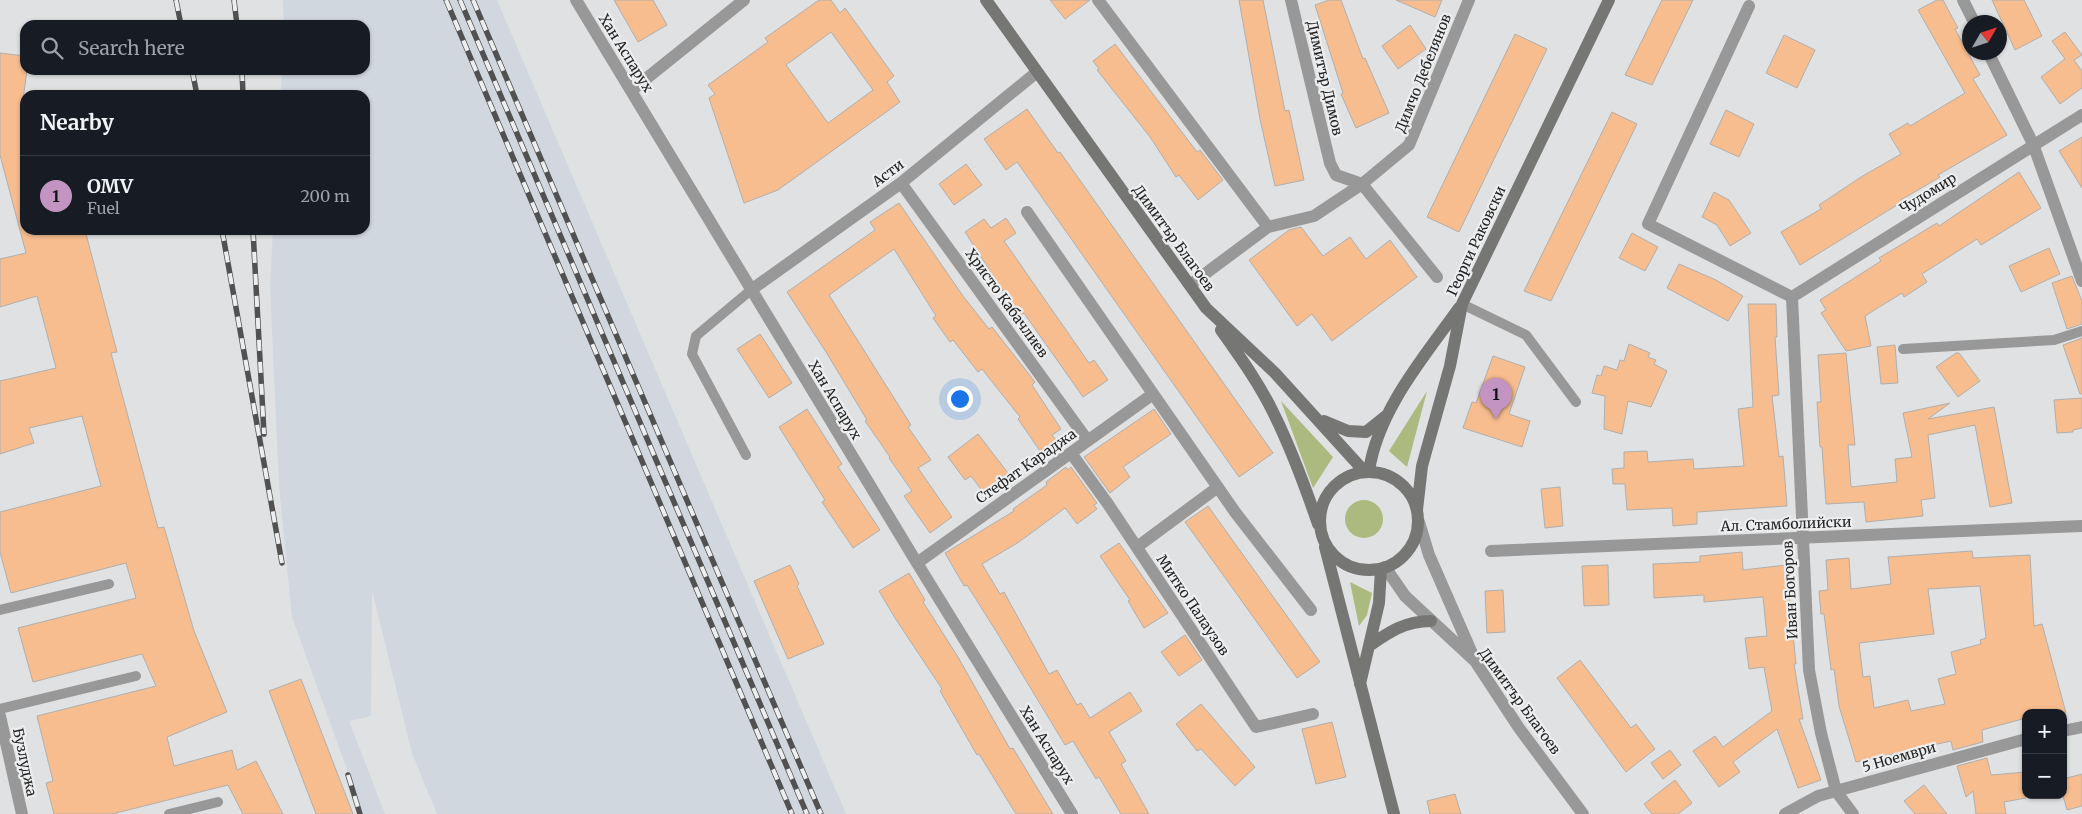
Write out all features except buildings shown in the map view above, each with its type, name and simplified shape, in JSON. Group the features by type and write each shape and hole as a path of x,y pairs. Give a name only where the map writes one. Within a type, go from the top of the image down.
{"street":[{"name":"Хан Аспарух","path":"576,0 916,563 1072,814"},
{"path":"632,90 744,0"},
{"name":"Димитър Благоев","path":"986,0 1206,308 1276,373 1367,471"},
{"path":"1098,0 1268,226 1190,285"},
{"name":"Димитър Димов","path":"1291,0 1330,163 1336,176 1362,184"},
{"name":"Димчо Дебелянов","path":"1268,226 1314,216 1362,184 1409,145 1469,0"},
{"name":"Георги Раковски","path":"1418,516 1422,466 1450,366 1462,304 1609,0"},
{"path":"1963,0 1970,15"},
{"path":"1749,6 1648,224 1792,296"},
{"path":"1992,60 2033,144 2082,281"},
{"name":"Асти","path":"751,290 901,183 1037,72"},
{"name":"Чудомир","path":"1792,296 2082,115"},
{"name":"Христо Кабачлиев","path":"901,183 1088,441"},
{"path":"1362,184 1437,277"},
{"path":"1028,212 1218,486 1311,610"},
{"name":"Иван Богоров","path":"1792,296 1809,670 1821,733 1836,791 1853,814"},
{"path":"1367,471 1386,416 1417,367 1462,304"},
{"path":"1206,308 1251,372 1273,411 1298,466 1322,534 1394,814"},
{"name":"Стефат Караджа","path":"916,563 1153,394"},
{"path":"1317,418 1348,431 1366,432 1386,416"},
{"name":"Митко Палаузов","path":"1071,453 1137,547 1256,727 1313,714"},
{"path":"1418,516 1416,537 1409,550 1399,560 1383,568 1367,570 1353,568 1341,561 1331,551 1322,534 1320,512 1326,497 1335,484 1349,475 1367,471 1390,476 1400,482 1414,499 1429,554 1475,661"},
{"path":"1137,547 1218,486"},
{"name":"Ал. Стамболийски","path":"1491,552 2082,526"},
{"path":"1360,687 1379,603 1383,568"},
{"name":"Димитър Благоев","path":"1383,568 1404,596 1475,661 1519,728 1583,814"},
{"path":"1369,646 1393,629 1415,621 1430,621"},
{"name":"Бузлуджа","path":"0,716 4,756 22,814"},
{"path":"2067,730 2082,727"},
{"name":"5 Ноември","path":"1785,814 1818,796 2022,740"}],"lane":[{"path":"746,455 692,354 696,336 751,290"},
{"path":"1462,304 1526,335 1576,402"},
{"path":"1903,349 2054,340 2082,331"},
{"path":"0,610 109,584"},
{"path":"0,709 136,676"},
{"path":"168,814 218,802"}],"shaded area":[{"path":"283,0 497,0 846,814 437,814 412,753 372,590 371,716 349,721 385,814 363,814 292,617 279,486 270,285 273,235 370,235 370,90 281,90 282,75 370,75 370,20 284,20"}],"green space":[{"path":"1427,391 1407,467 1389,451"},
{"path":"1281,401 1333,457 1313,488"},
{"path":"1364,500 1377,506 1383,519 1377,532 1364,538 1351,532 1345,519 1351,506"},
{"path":"1350,582 1372,593 1367,615 1359,626"}],"railway":[{"path":"176,0 180,20"},
{"path":"234,0 236,20"},
{"path":"446,0 792,814"},
{"path":"460,0 807,814"},
{"path":"473,0 821,814"},
{"path":"193,75 196,90"},
{"path":"242,75 243,90"},
{"path":"223,235 282,563"},
{"path":"253,235 264,434"},
{"path":"348,775 360,814"}],"place":[{"name":"OMV","path":"1496,419"}]}
